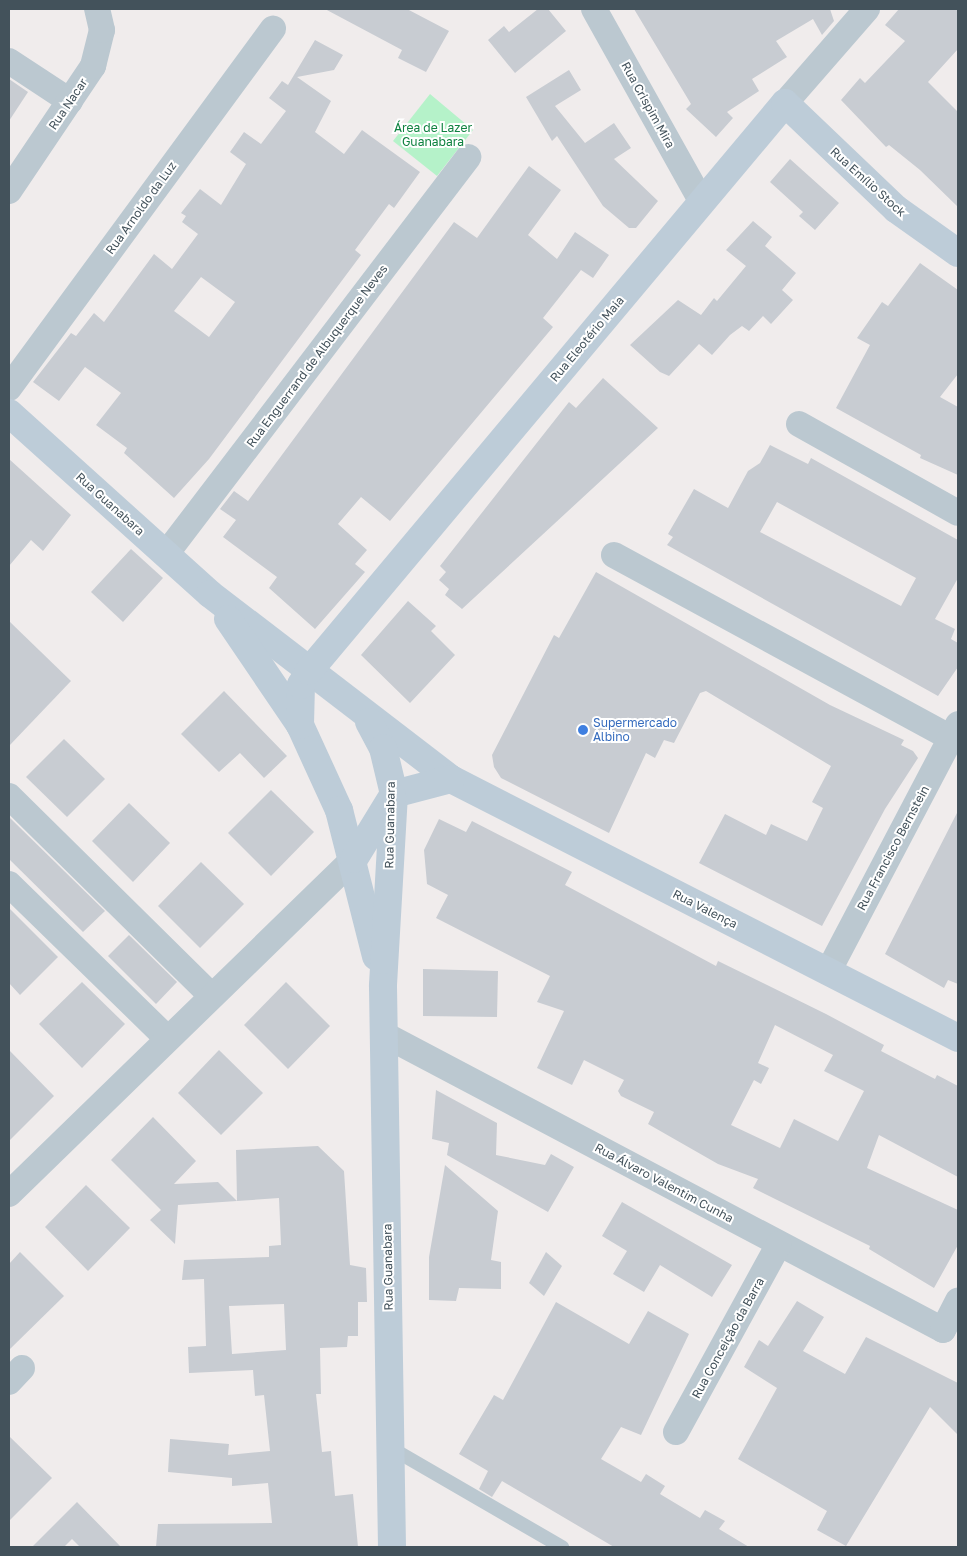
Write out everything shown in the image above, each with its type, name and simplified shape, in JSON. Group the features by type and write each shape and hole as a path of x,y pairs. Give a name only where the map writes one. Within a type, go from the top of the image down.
{"main road":[{"name":"Rua Eleotério Maia","path":"309,671 784,103"},
{"name":"Rua Emílio Stock","path":"784,103 896,209 958,252"},
{"name":"Rua Guanabara","path":"9,413 210,594 365,715 383,748 394,794 383,987 392,1547"},
{"name":"Rua Guanabara","path":"210,594 300,726 339,810 354,859 383,987"},
{"path":"300,726 302,685 309,671"},
{"path":"300,726 320,700 342,697"},
{"name":"Rua Valença","path":"365,715 452,779 958,1038"},
{"path":"339,810 356,816 374,814 394,794 452,779"},
{"path":"354,859 394,794"}],"street":[{"name":"Rua Nacar","path":"9,191 70,101 101,47 97,9"},
{"name":"Rua Crispim Mira","path":"594,9 702,202"},
{"name":"Rua Eleotério Maia","path":"784,103 867,9"},
{"name":"Rua Arnoldo da Luz","path":"9,388 273,28"},
{"path":"9,61 70,101"},
{"name":"Rua Enguerrand de Albuquerque Neves","path":"166,554 468,157"},
{"path":"799,424 958,513"},
{"path":"614,555 955,731"},
{"name":"Rua Francisco Bernstein","path":"828,972 955,731"},
{"path":"9,796 212,995"},
{"path":"13,1182 354,859"},
{"path":"9,884 167,1038"},
{"name":"Rua Álvaro Valentim Cunha","path":"385,1035 943,1330 958,1301"},
{"name":"Rua Conceição da Barra","path":"676,1432 780,1244"}],"lane":[{"path":"391,1448 562,1547"}],"green space":[{"name":"Área de Lazer Guanabara","path":"430,94 473,130 437,176 393,141"}],"building":[{"path":"325,9 407,9 449,31 426,72 398,58 402,50"},
{"path":"538,9 548,9 566,31 515,73 488,40 504,26 509,32"},
{"path":"634,9 830,9 834,21 822,35 813,19 776,41 787,57 752,79 759,91 727,112 733,118 716,137 686,109 691,104"},
{"path":"899,9 958,9 958,49 928,82 958,112 958,207 920,170 889,145 886,147 841,100 860,78 865,83 905,41 885,25"},
{"path":"315,40 343,55 334,70 297,77 331,101 315,132 344,154 362,130 420,172 394,208 389,204 355,250 361,255 209,459 174,498 124,453 127,448 96,425 121,393 85,367 59,401 33,382 71,333 76,336 94,313 104,322 154,254 172,269 198,234 182,222 186,216 181,213 200,189 221,205 246,164 230,152 244,132 261,144 286,111 269,98 282,81 288,85","holes":["201,277 235,302 209,337 174,311"]},
{"path":"569,70 581,90 555,106 585,143 614,123 631,148 614,159 658,201 636,228 629,228 603,206 557,136 552,141 526,97"},
{"path":"9,79 28,92 9,121"},
{"path":"790,159 839,203 815,230 799,216 803,212 770,182"},
{"path":"529,166 561,190 528,235 557,259 575,232 609,255 593,278 581,270 543,318 553,327 390,521 361,497 338,524 367,550 355,564 365,572 315,629 269,588 277,577 223,537 236,520 220,509 234,491 248,501 454,222 477,238"},
{"path":"753,221 772,237 765,246 796,273 782,290 793,300 771,324 763,316 749,331 742,326 730,335 712,355 699,344 669,376 660,372 630,345 678,300 701,315 714,298 717,301 746,266 726,250"},
{"path":"920,263 958,290 958,374 940,397 958,407 958,475 920,458 921,455 836,408 870,345 857,338 882,302 888,306"},
{"path":"603,378 658,428 462,609 445,595 449,589 439,580 446,572 440,566 569,402 576,408"},
{"path":"770,445 808,464 811,458 958,540 958,578 935,619 955,629 951,639 958,643 958,667 938,696 667,545 673,537 668,534 694,489 728,508 748,471 760,463","holes":["777,502 916,578 901,606 760,532"]},
{"path":"9,459 71,515 43,551 31,540 9,566"},
{"path":"131,549 163,578 123,622 91,592"},
{"path":"596,572 830,705 904,740 901,745 913,751 918,758 885,809 822,926 699,863 725,814 766,835 771,824 807,841 823,808 812,802 831,766 706,691 700,693 674,743 664,740 655,758 646,753 609,833 501,778 494,767 492,755 554,635 559,638"},
{"path":"408,601 436,626 431,631 455,655 410,703 361,655"},
{"path":"9,621 71,681 9,746"},
{"path":"224,691 287,756 264,778 240,753 219,772 181,734"},
{"path":"64,739 105,779 67,817 26,777"},
{"path":"271,790 314,832 271,876 228,833"},
{"path":"129,803 170,843 133,882 92,841"},
{"path":"958,811 958,984 948,980 944,988 885,954"},
{"path":"9,817 105,911 83,932 9,859"},
{"path":"439,819 466,832 472,821 572,872 565,885 716,966 718,961 826,1014 884,1045 881,1051 935,1079 937,1075 958,1086 958,1177 879,1135 867,1168 958,1210 958,1245 934,1288 869,1249 870,1246 753,1188 758,1179 718,1164 648,1124 654,1112 621,1096 618,1091 624,1080 584,1060 572,1085 537,1068 564,1011 537,1002 550,976 436,918 448,895 427,884 424,850","holes":["775,1025 833,1055 824,1071 864,1091 838,1141 794,1119 780,1148 731,1125 754,1080 761,1084 769,1068 758,1063"]},
{"path":"201,862 244,904 200,948 158,906"},
{"path":"9,908 58,957 20,995 9,983"},
{"path":"129,935 177,982 156,1004 108,956"},
{"path":"423,969 498,971 497,1017 423,1016"},
{"path":"82,982 125,1024 82,1068 39,1024"},
{"path":"286,982 330,1026 288,1069 244,1025"},
{"path":"9,1050 54,1096 9,1141"},
{"path":"219,1050 263,1093 221,1135 178,1093"},
{"path":"436,1090 497,1123 496,1155 545,1165 551,1154 574,1167 548,1212 447,1155 449,1143 432,1139"},
{"path":"153,1117 196,1161 174,1184 218,1182 237,1201 178,1205 175,1244 150,1220 161,1210 111,1160"},
{"path":"318,1146 344,1171 350,1265 366,1268 367,1302 358,1302 358,1336 348,1336 347,1347 320,1348 321,1394 316,1394 322,1452 331,1451 335,1496 353,1494 358,1547 156,1547 158,1524 272,1523 268,1483 232,1486 232,1478 168,1472 170,1439 229,1444 228,1455 270,1451 264,1395 255,1396 253,1370 189,1373 188,1347 206,1346 204,1279 182,1280 184,1260 269,1257 269,1246 281,1245 279,1198 237,1201 236,1150","holes":["284,1304 286,1350 232,1354 229,1306"]},
{"path":"445,1165 498,1211 491,1260 501,1262 501,1289 459,1288 456,1301 429,1300 429,1257"},
{"path":"86,1185 130,1228 88,1271 45,1227"},
{"path":"622,1202 732,1265 712,1297 660,1265 644,1292 613,1274 627,1251 602,1236"},
{"path":"20,1252 64,1296 9,1350 9,1264"},
{"path":"546,1252 562,1266 544,1296 529,1283"},
{"path":"797,1301 824,1317 803,1351 845,1374 866,1337 958,1383 958,1435 930,1407 846,1546 817,1530 827,1511 738,1459 777,1388 744,1367 759,1340 768,1346"},
{"path":"556,1302 629,1344 648,1311 689,1334 641,1435 621,1427 601,1459 641,1482 646,1474 665,1486 660,1494 700,1518 705,1510 725,1521 719,1529 749,1547 614,1547 502,1481 492,1497 479,1489 488,1471 459,1454 494,1395 503,1400"},
{"path":"9,1436 52,1478 9,1521"},
{"path":"77,1502 121,1547 80,1547 72,1539 64,1547 32,1547"}],"place":[{"name":"Supermercado Albino","path":"583,730"}]}
